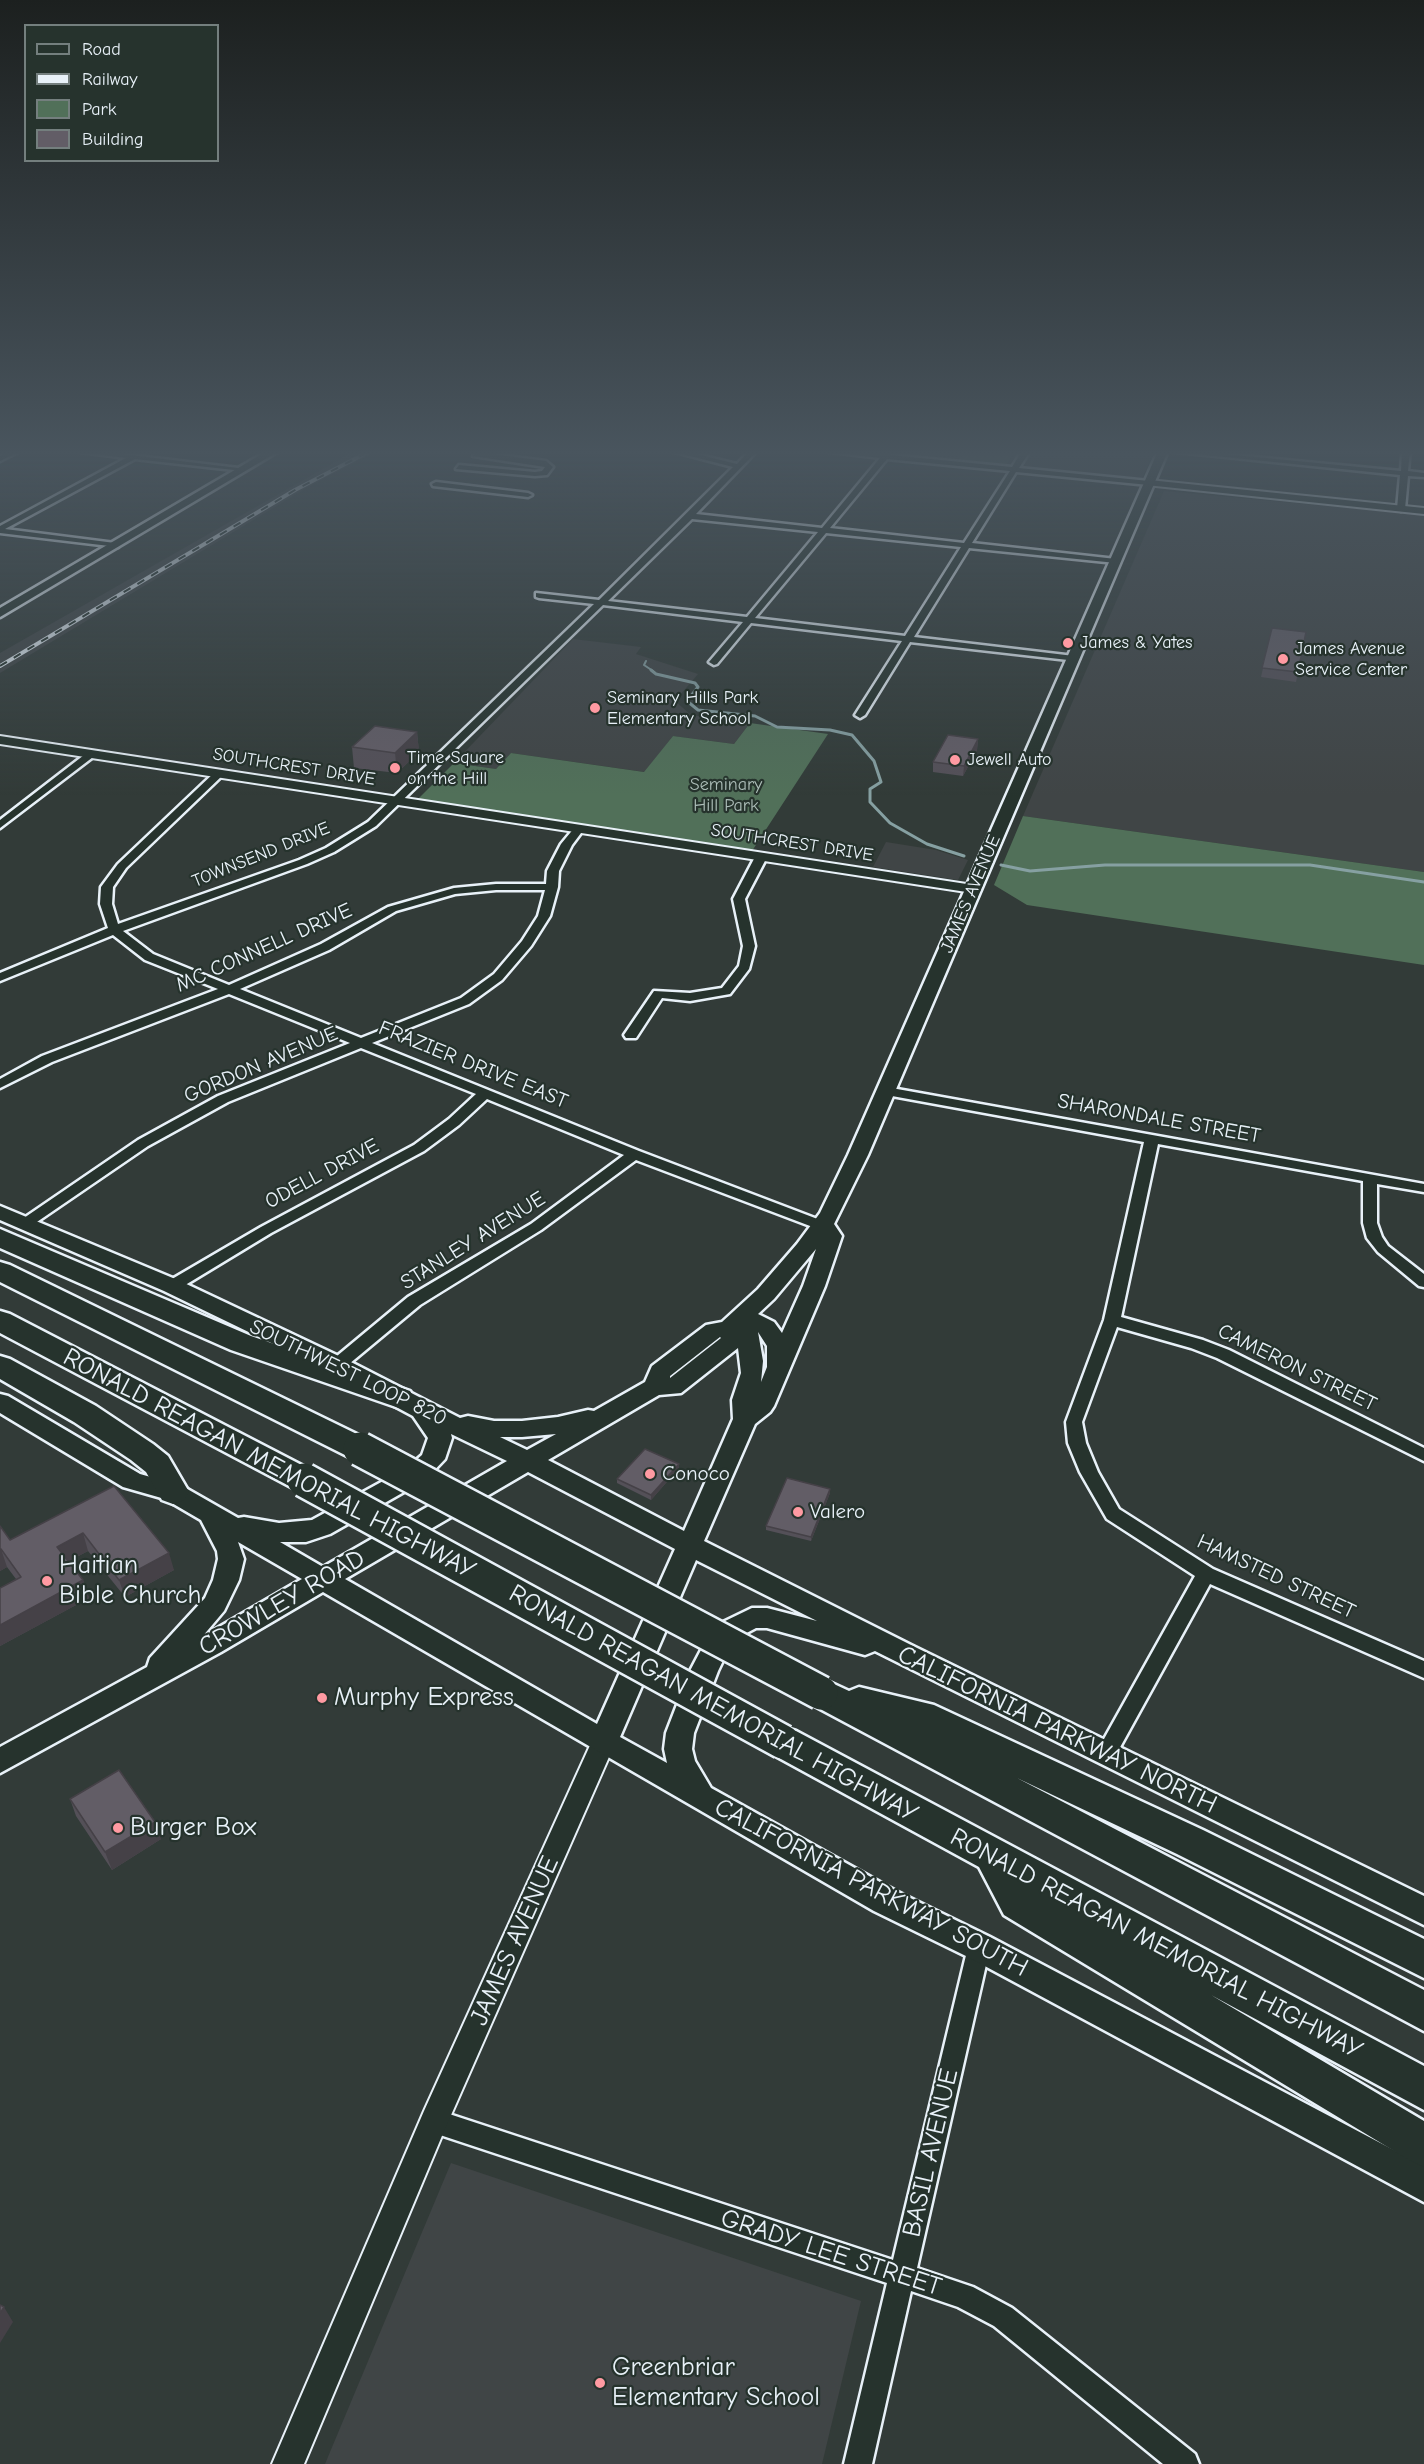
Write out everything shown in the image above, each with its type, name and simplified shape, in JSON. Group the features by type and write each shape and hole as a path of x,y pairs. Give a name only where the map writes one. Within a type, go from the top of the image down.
{"highway":[{"path":"0,1238 241,1343 404,1401"},
{"path":"0,1271 360,1449 1424,2011"},
{"name":"RONALD REAGAN MEMORIAL HIGHWAY","path":"0,1321 303,1480 993,1857 1424,2089"},
{"path":"0,1365 85,1414 142,1452 157,1464 173,1492"},
{"path":"821,1693 921,1716 1180,1837 1424,1959"},
{"path":"993,1857 1018,1902 1424,2145"}],"main road":[{"path":"0,613 80,566"},
{"name":"JAMES AVENUE","path":"604,1741 745,1419 744,1401 753,1361 735,1322 784,1274 823,1226 837,1201 1114,566"},
{"name":"SOUTHWEST LOOP 820","path":"0,1212 172,1286 337,1365 690,1546"},
{"name":"JAMES AVENUE","path":"745,1419 762,1406 827,1254 831,1233 823,1226"},
{"path":"735,1322 766,1327 778,1346 778,1368"},
{"name":"CROWLEY ROAD","path":"0,1761 148,1680 655,1387 673,1387 734,1340 735,1322"},
{"path":"216,1517 279,1533 306,1532 321,1527 416,1474 433,1459 440,1438 429,1417 404,1401"},
{"path":"440,1419 494,1429 522,1429 580,1421 620,1407"},
{"path":"3,1408 132,1481 173,1492 325,1578"},
{"path":"148,1680 206,1616 215,1604 226,1580 231,1559 230,1551 216,1517"},
{"name":"CALIFORNIA PARKWAY NORTH","path":"690,1546 903,1654 1424,1911"},
{"name":"CALIFORNIA PARKWAY SOUTH","path":"325,1578 504,1685 885,1901 979,1947 1424,2185"},
{"path":"700,1796 681,1764 678,1749 680,1733 720,1639 730,1630 752,1618 778,1619 903,1654"}],"street":[{"name":"TOWNSEND DRIVE","path":"0,977 114,930 303,862 330,850 372,824 637,566"},
{"path":"714,662 795,566"},
{"path":"860,715 954,566"},
{"path":"539,595 1074,659"},
{"name":"SOUTHCREST DRIVE","path":"0,740 973,890"},
{"path":"0,825 92,754"},
{"path":"114,930 106,904 107,886 122,866 144,848 219,774"},
{"name":"GORDON AVENUE","path":"26,1223 95,1174 179,1121 223,1099 465,1001 498,977 527,943 544,916 552,887 553,871 567,843 579,829"},
{"path":"631,1035 658,994 690,997 726,991 745,966 749,946 739,899 761,857"},
{"name":"MC CONNELL DRIVE","path":"0,1084 47,1059 228,990 325,947 392,909 420,899 454,891 496,887 552,887"},
{"name":"FRAZIER DRIVE EAST","path":"114,930 149,957 228,990 634,1154 823,1226"},
{"name":"SHARONDALE STREET","path":"886,1091 1424,1188"},
{"name":"ODELL DRIVE","path":"172,1286 266,1230 419,1148 454,1122 485,1093"},
{"name":"HAMSTED STREET","path":"1152,1139 1112,1320 1074,1422 1077,1443 1089,1473 1113,1514 1206,1574 1297,1612 1424,1671"},
{"name":"STANLEY AVENUE","path":"337,1365 414,1301 536,1227 634,1154"},
{"path":"1370,1178 1370,1223 1375,1238 1383,1249 1424,1282"},
{"name":"CAMERON STREET","path":"1112,1320 1197,1344 1223,1354 1424,1455"},
{"path":"1106,1754 1206,1574"},
{"name":"JAMES AVENUE","path":"288,2464 434,2121 604,1741"},
{"name":"BASIL AVENUE","path":"858,2464 979,1947"},
{"name":"GRADY LEE STREET","path":"434,2121 964,2296 1003,2317 1185,2464"}],"shaded area":[{"path":"152,566 177,566 0,673 0,653"},
{"path":"1131,566 1424,566 1424,872 1023,816"},
{"name":"Seminary Hills Park Elementary School","path":"573,639 641,647 636,654 698,674 675,701 691,715 750,723 734,744 673,736 645,772 511,753 496,769 454,763"},
{"path":"886,842 936,850 968,860 958,880 873,867"},
{"name":"Greenbriar Elementary School","path":"451,2163 861,2301 822,2464 325,2464"}],"green space":[{"name":"Seminary Hill Park","path":"750,723 828,734 752,851 416,801 454,763 496,769 511,753 644,772 673,736 734,744"},
{"path":"1023,816 1424,872 1424,965 1027,905 994,885"}],"building":[{"name":"James Avenue Service Center","path":"1272,628 1306,632 1298,672 1262,668"},
{"path":"375,726 417,732 395,753 352,747"},
{"path":"948,735 978,739 964,766 933,762"},
{"name":"Conoco","path":"645,1449 679,1464 651,1495 617,1479"},
{"name":"Valero","path":"787,1478 830,1489 811,1537 766,1526"},
{"name":"Haitian Bible Church","path":"114,1486 169,1553 119,1580 83,1533 57,1547 83,1580 0,1625 0,1588 21,1577 0,1550 0,1526 10,1540"},
{"name":"Burger Box","path":"119,1770 155,1822 105,1852 70,1799"}],"waterway":[{"path":"646,661 644,665 653,671"},
{"path":"651,670 656,674 695,683 698,687 687,701 698,710 755,716 777,727 830,730 852,735 874,761 881,782 870,789 870,802 890,823 927,844 964,856"},
{"path":"1001,865 1030,871 1105,865 1310,865 1424,882"}],"railway":[{"path":"0,666 168,566"}],"place":[{"name":"James & Yates","path":"1068,643"},
{"name":"James Avenue Service Center","path":"1283,659"},
{"name":"Seminary Hills Park Elementary School","path":"595,708"},
{"name":"Jewell Auto","path":"955,760"},
{"name":"Time Square on the Hill","path":"395,768"},
{"name":"Conoco","path":"650,1474"},
{"name":"Valero","path":"798,1512"},
{"name":"Haitian Bible Church","path":"47,1581"},
{"name":"Murphy Express","path":"322,1698"},
{"name":"Burger Box","path":"118,1828"},
{"name":"Greenbriar Elementary School","path":"600,2383"}]}
